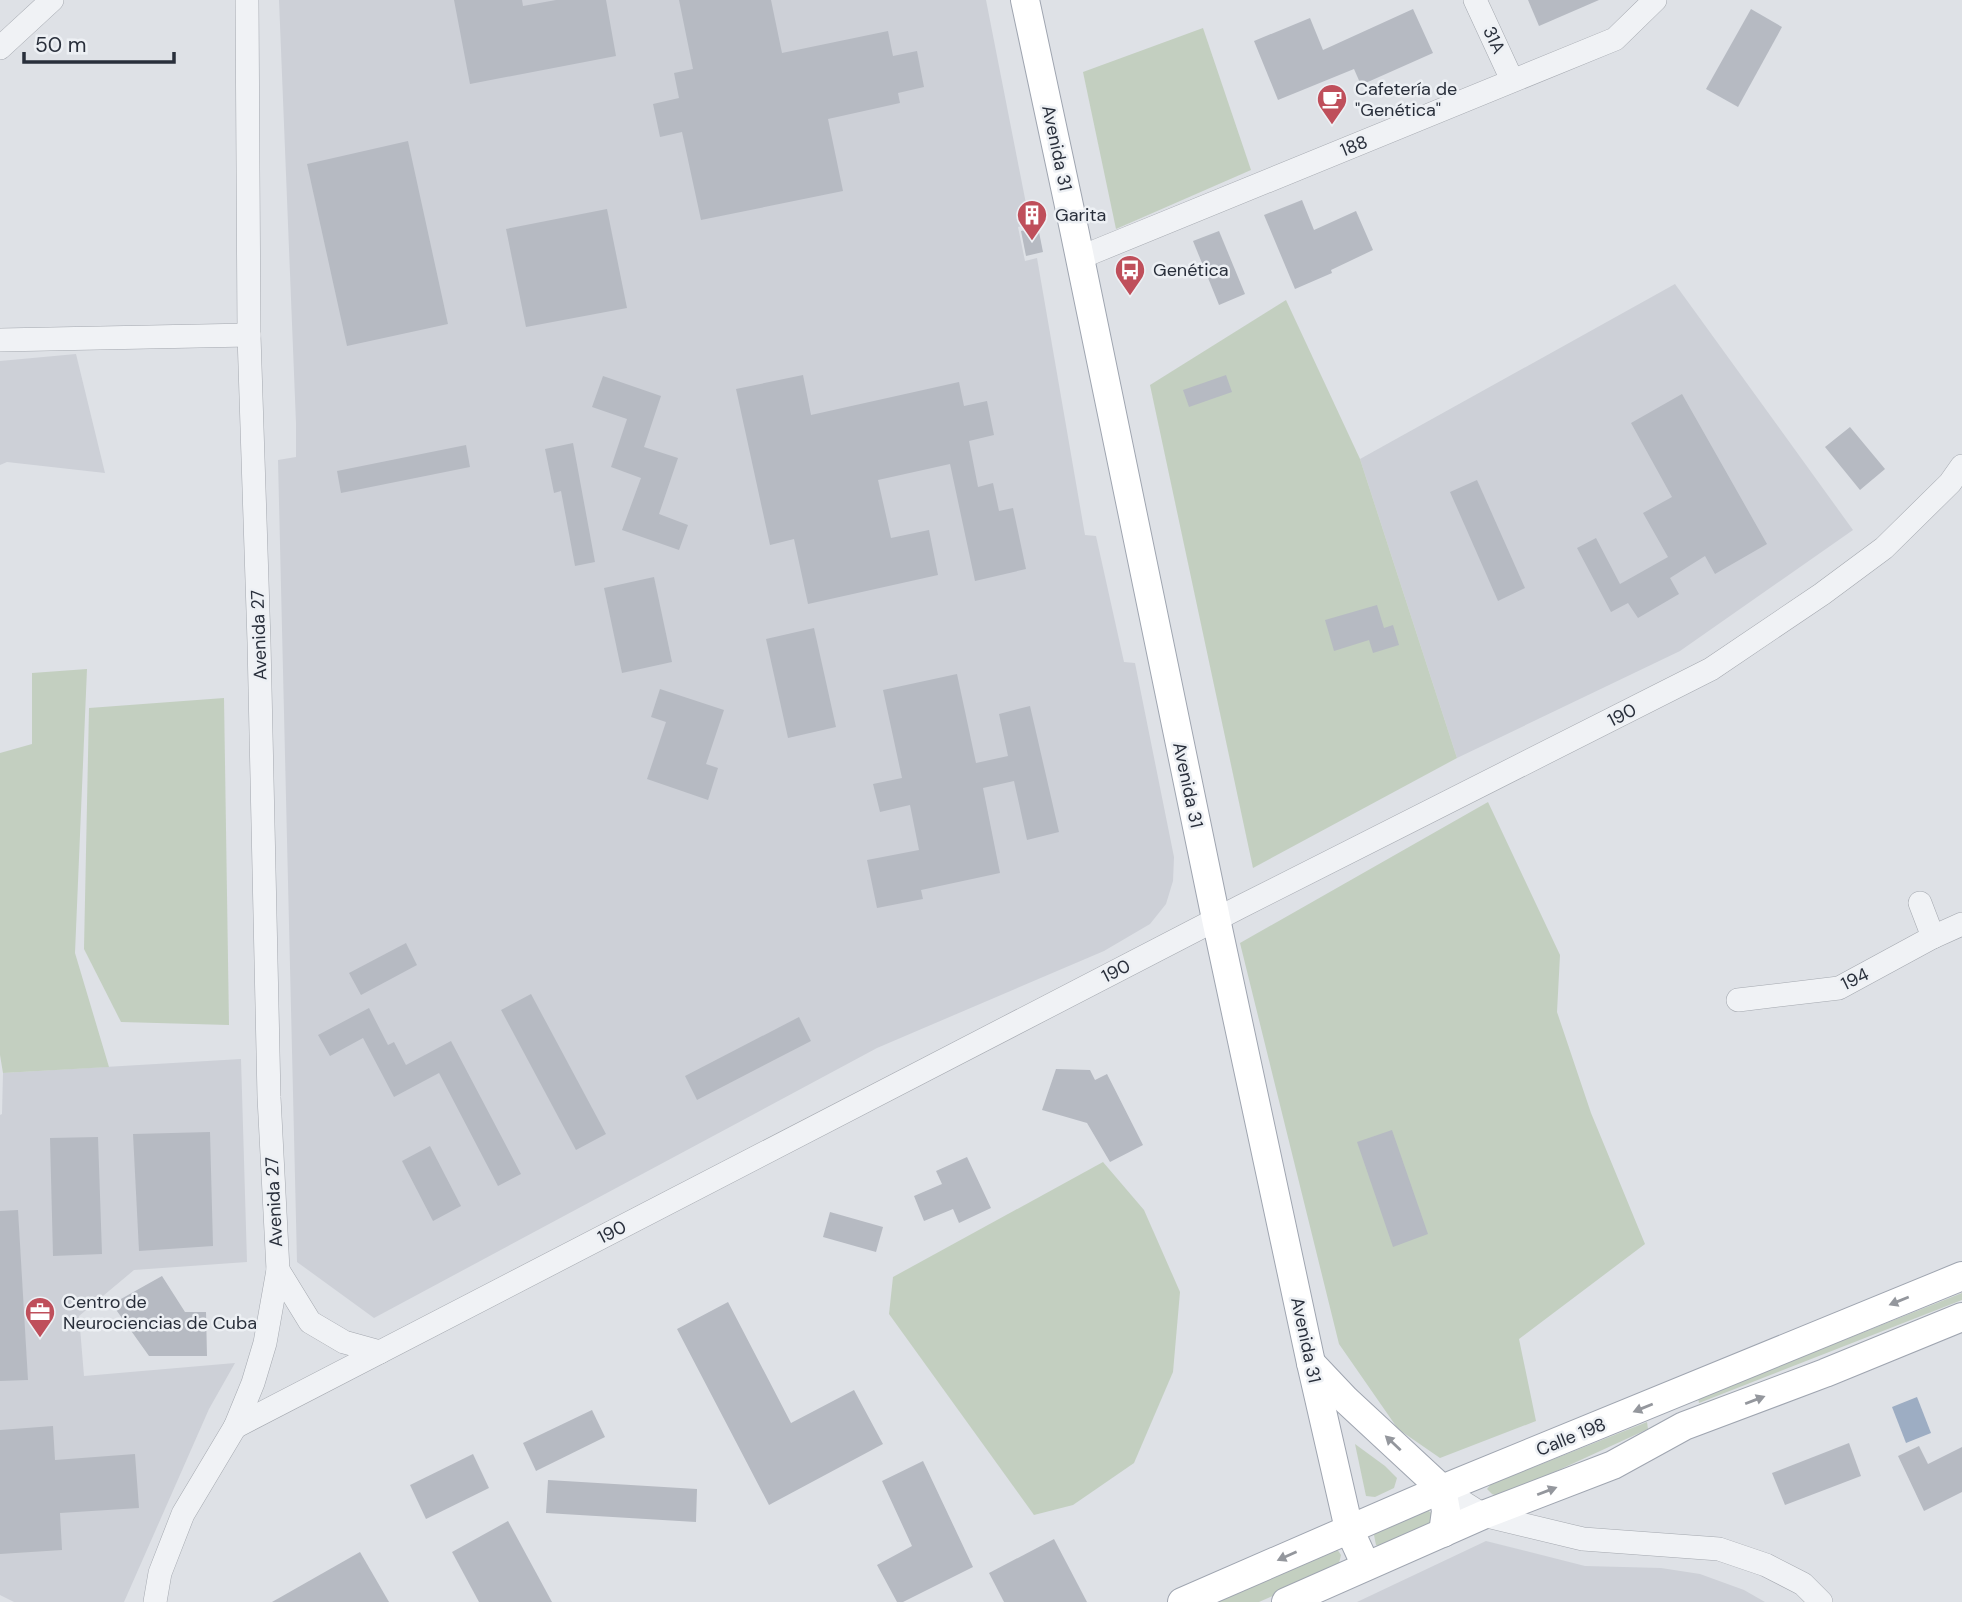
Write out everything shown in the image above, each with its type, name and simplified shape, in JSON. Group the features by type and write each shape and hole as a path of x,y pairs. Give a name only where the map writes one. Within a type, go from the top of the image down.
{"main road":[{"name":"Avenida 31","path":"1025,0 1311,1363 1349,1529 1366,1566"},
{"name":"Calle 198","path":"1182,1602 1443,1489 1962,1276"},
{"path":"1286,1602 1483,1516 1613,1465 1684,1426 1825,1373 1962,1317"},
{"path":"1311,1363 1346,1400 1443,1489 1446,1511 1443,1533"},
{"path":"1674,1395 1684,1426"}],"street":[{"path":"0,48 52,0"},
{"name":"Avenida 27","path":"155,1602 160,1573 183,1514 235,1427 253,1383 265,1343 278,1270 269,1097 249,335 247,0"},
{"name":"31A","path":"1475,0 1512,80"},
{"name":"188","path":"1079,258 1615,39 1655,0"},
{"path":"0,340 249,335"},
{"name":"190","path":"235,1427 1216,919 1711,669 1822,594 1884,548 1950,483 1962,466"},
{"path":"1920,903 1933,937"},
{"name":"194","path":"1738,1000 1839,988 1962,924"},
{"name":"Avenida 27","path":"278,1270 310,1322 344,1342 380,1352"},
{"path":"1443,1489 1483,1516 1583,1539 1719,1549 1766,1565 1803,1584 1821,1602"}],"shaded area":[{"path":"279,0 986,0 1030,224 1018,227 1025,261 1037,258 1085,535 1096,536 1124,662 1135,663 1174,857 1173,881 1166,904 1150,924 1104,951 877,1048 374,1318 297,1262 278,460 296,457 296,423"},
{"path":"1675,284 1853,530 1680,651 1457,758 1360,459"},
{"path":"76,354 105,473 7,462 0,465 0,361"},
{"name":"Centro de Neurociencias de Cuba","path":"241,1059 247,1262 134,1270 79,1316 84,1376 235,1363 209,1409 124,1602 14,1602 0,1595 0,1115 3,1073"},
{"path":"1486,1541 1585,1566 1661,1568 1700,1574 1744,1590 1765,1602 1357,1602"}],"green space":[{"path":"1203,28 1251,170 1116,229 1083,72"},
{"path":"1286,300 1360,459 1457,758 1253,868 1150,385"},
{"path":"87,669 75,953 109,1067 3,1073 0,1055 0,753 32,744 32,673"},
{"path":"224,698 229,1025 121,1022 84,949 89,708"},
{"path":"1488,802 1560,955 1557,1012 1591,1113 1645,1244 1519,1339 1536,1421 1440,1458 1398,1429 1339,1344 1240,943"},
{"path":"1103,1162 1144,1210 1180,1292 1173,1372 1134,1463 1073,1505 1034,1515 889,1314 893,1277"},
{"path":"1962,1293 1962,1300 1699,1403 1698,1398"},
{"path":"1647,1422 1648,1429 1500,1497 1487,1489 1491,1484"},
{"path":"1355,1444 1397,1478 1394,1488 1375,1497 1366,1496"},
{"path":"1426,1509 1434,1515 1430,1525 1382,1547 1376,1545 1374,1535 1378,1529"},
{"path":"1337,1549 1341,1555 1338,1567 1259,1602 1208,1602"}],"water":[{"path":"1917,1397 1931,1433 1906,1443 1892,1407"}],"building":[{"path":"454,0 522,0 523,6 556,0 606,0 616,56 470,84"},
{"path":"679,0 771,0 782,53 888,31 893,56 917,51 924,87 898,93 900,103 828,119 843,191 701,220 682,132 660,137 653,104 679,98 674,73 693,69"},
{"path":"1528,0 1599,0 1539,26"},
{"path":"1413,9 1433,53 1361,85 1354,69 1278,100 1254,41 1310,18 1323,50"},
{"path":"1751,9 1782,27 1738,107 1706,89"},
{"path":"408,141 448,324 347,346 307,164"},
{"path":"1302,200 1314,230 1356,211 1373,250 1331,270 1332,273 1295,289 1264,215"},
{"path":"607,209 627,308 526,327 506,229"},
{"name":"Garita","path":"1038,227 1043,252 1026,256 1021,231"},
{"path":"1219,231 1245,294 1219,305 1193,241"},
{"path":"803,375 811,415 959,382 964,406 987,401 994,435 969,441 978,487 993,483 999,511 1013,508 1026,569 975,581 950,464 878,480 891,538 929,530 938,575 808,604 794,539 770,545 736,389"},
{"path":"1226,375 1232,392 1189,407 1183,390"},
{"path":"603,376 661,396 644,447 678,458 659,514 688,525 679,550 622,530 641,478 611,467 627,419 592,407"},
{"path":"1682,394 1767,544 1715,574 1705,556 1670,578 1679,594 1638,618 1628,603 1611,612 1577,548 1596,538 1620,584 1668,557 1643,513 1672,497 1631,423"},
{"path":"1850,427 1885,469 1860,490 1825,447"},
{"path":"573,443 595,562 575,566 561,491 554,493 545,449"},
{"path":"466,445 470,467 341,493 337,471"},
{"path":"1477,480 1525,588 1498,601 1450,492"},
{"path":"654,577 672,662 622,673 604,588"},
{"path":"1377,605 1384,628 1393,625 1399,645 1373,653 1369,640 1334,651 1325,620"},
{"path":"814,628 836,727 788,738 766,639"},
{"path":"957,674 976,763 1008,756 999,714 1030,706 1059,832 1027,840 1014,781 983,788 1000,873 921,890 923,899 877,908 867,860 919,850 910,805 880,812 873,784 902,778 883,690"},
{"path":"660,689 724,710 706,764 718,768 708,800 647,779 666,722 651,717"},
{"path":"406,943 417,965 361,995 349,973"},
{"path":"531,994 606,1134 576,1150 501,1010"},
{"path":"369,1008 388,1045 394,1042 406,1065 451,1041 521,1174 498,1186 439,1073 394,1097 363,1038 330,1056 318,1035"},
{"path":"799,1017 811,1041 697,1100 685,1076"},
{"path":"1056,1069 1090,1070 1095,1080 1107,1074 1143,1145 1110,1162 1087,1123 1042,1110"},
{"path":"1392,1130 1428,1234 1393,1247 1357,1142"},
{"path":"210,1132 213,1246 139,1251 133,1134"},
{"path":"98,1137 102,1254 53,1256 50,1138"},
{"path":"430,1146 461,1206 433,1221 402,1161"},
{"path":"967,1157 991,1208 959,1223 953,1209 924,1221 914,1196 942,1184 936,1171"},
{"path":"18,1210 28,1380 0,1381 0,1211"},
{"path":"830,1212 883,1227 876,1252 823,1237"},
{"path":"162,1276 185,1312 206,1312 207,1356 149,1356 112,1304"},
{"path":"728,1302 791,1423 854,1390 883,1444 769,1505 677,1329"},
{"path":"592,1410 605,1437 536,1471 523,1443"},
{"path":"53,1426 55,1460 135,1454 139,1508 60,1513 62,1550 0,1554 0,1430"},
{"path":"1849,1443 1861,1476 1785,1505 1772,1473"},
{"path":"1919,1446 1928,1464 1962,1447 1962,1492 1924,1511 1898,1456"},
{"path":"473,1454 489,1488 426,1519 410,1485"},
{"path":"923,1461 973,1567 903,1602 897,1602 877,1565 912,1546 882,1481"},
{"path":"548,1480 697,1489 696,1522 546,1513"},
{"path":"508,1521 552,1602 479,1602 452,1552"},
{"path":"1054,1539 1087,1602 1004,1602 989,1573"},
{"path":"360,1552 389,1602 272,1602"}],"place":[{"name":"Cafetería de \"Genética\"","path":"1332,126"},
{"name":"Garita","path":"1032,242"},
{"name":"Genética","path":"1130,297"},
{"name":"Centro de Neurociencias de Cuba","path":"40,1339"}]}
